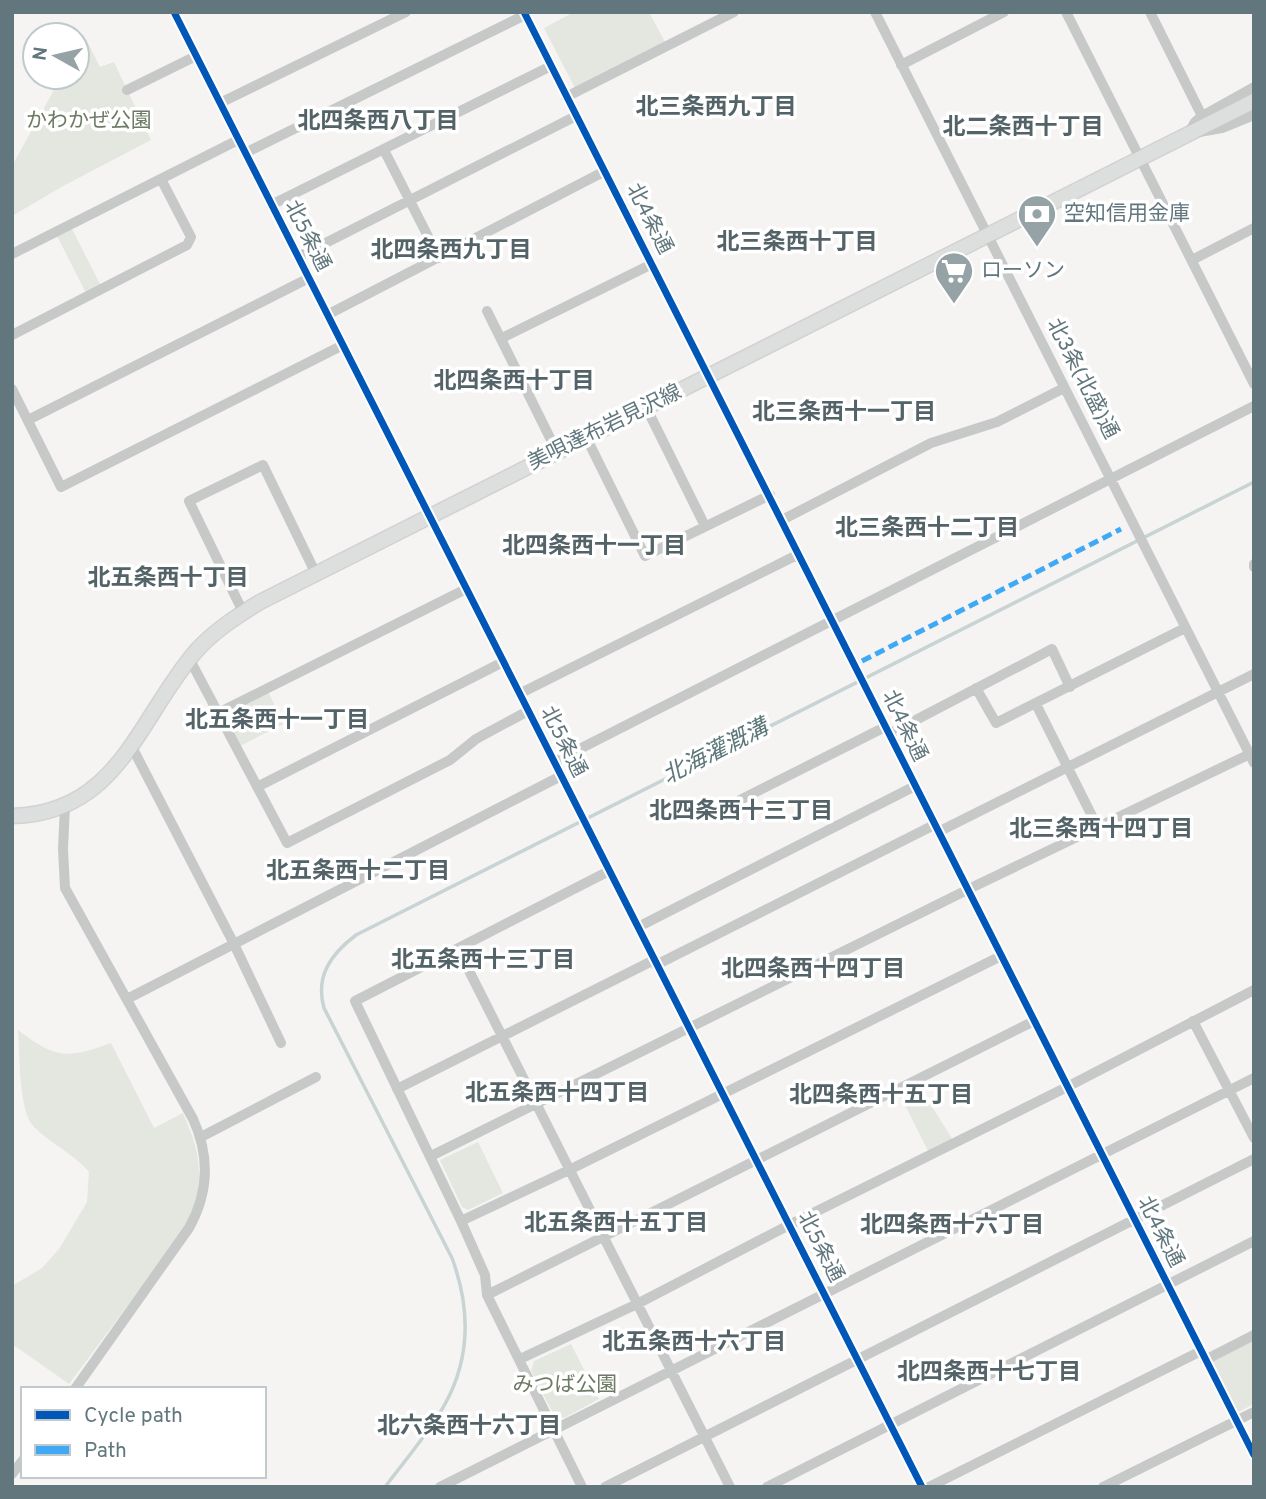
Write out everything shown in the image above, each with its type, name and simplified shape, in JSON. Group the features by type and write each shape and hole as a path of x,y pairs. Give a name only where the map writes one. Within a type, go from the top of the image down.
{"main road":[{"name":"美唄達布岩見沢線","path":"12,816 65,806 102,783 190,660 214,634 243,612 1254,101"}],"street":[{"name":"北5条通","path":"174,12 922,1487"},
{"path":"220,103 406,12"},
{"path":"566,97 734,12"},
{"name":"北3条(北盛)通","path":"875,12 1252,757"},
{"path":"901,65 1004,12"},
{"path":"1066,12 1254,384"},
{"path":"1150,12 1202,116"},
{"path":"246,153 525,14"},
{"name":"北4条通","path":"525,14 1254,1455"},
{"path":"127,90 196,56"},
{"path":"271,205 551,66"},
{"path":"1189,133 1202,116 1254,87"},
{"path":"1189,133 1222,128 1254,115"},
{"path":"298,257 576,116"},
{"path":"12,254 238,140"},
{"path":"384,149 439,258"},
{"path":"327,315 605,171"},
{"path":"12,335 187,245 191,237 161,179"},
{"path":"1192,260 1254,228"},
{"path":"502,338 652,264"},
{"path":"28,420 309,278"},
{"path":"488,311 557,452"},
{"path":"12,389 61,486 343,345"},
{"path":"782,520 931,443 997,422 1064,388"},
{"path":"554,762 1254,406"},
{"path":"646,407 705,526"},
{"path":"586,437 645,556 770,495"},
{"path":"243,612 190,501 263,465 316,574"},
{"path":"519,694 799,554"},
{"path":"218,713 466,589"},
{"path":"976,688 996,723 1185,628"},
{"path":"740,800 1052,649 1070,687"},
{"path":"190,660 287,843 450,760 476,739 528,711"},
{"path":"257,787 503,662"},
{"path":"397,1089 655,962 1068,767 1254,674"},
{"path":"1036,704 1098,828"},
{"path":"131,745 234,944 281,1043"},
{"path":"431,1156 967,890 1252,757"},
{"path":"127,999 561,776"},
{"path":"638,927 915,786"},
{"path":"65,806 65,888 201,1137 205,1185 196,1215 178,1245 76,1387"},
{"path":"582,1487 487,1295 485,1275 461,1221 355,1001 609,871"},
{"path":"458,949 730,1487"},
{"path":"461,1221 1001,956"},
{"path":"520,1359 637,1304 1254,990"},
{"path":"487,1295 1034,1021"},
{"path":"1193,1021 1254,1138"},
{"path":"201,1137 316,1077"},
{"path":"440,1487 1254,1078"},
{"path":"606,1487 1254,1159"},
{"path":"767,1487 1254,1241"},
{"path":"929,1487 1203,1356 1254,1335"},
{"path":"1103,1487 1254,1412"}],"green space":[{"path":"574,12 649,12 665,42 575,88 544,28"},
{"name":"かわかぜ公園","path":"91,49 100,67 114,62 151,140 12,216 12,166 53,91 91,91"},
{"path":"71,227 101,286 86,293 56,234"},
{"path":"268,691 283,724 238,747 220,714"},
{"path":"18,1030 42,1047 62,1053 83,1052 111,1043 154,1128 183,1113 197,1153 197,1196 184,1227 165,1257 69,1384 12,1344 12,1286 42,1268 59,1249 87,1202 89,1172 34,1127 29,1119 22,1095"},
{"path":"915,1080 953,1140 929,1153 897,1089"},
{"path":"478,1142 503,1193 468,1210 462,1207 440,1160"},
{"path":"1254,1338 1254,1404 1238,1412 1211,1359"},
{"name":"みつば公園","path":"571,1344 599,1399 564,1418 554,1415 531,1371 534,1361"}],"waterway":[{"name":"北海灌漑溝","path":"385,1487 432,1425 454,1386 463,1350 465,1313 452,1258 324,1008 324,976 339,950 356,935 1254,482"}],"marked path":[{"path":"862,661 1121,529"}],"cycle path":[{"path":"174,12 922,1487"},
{"path":"524,12 1254,1455"}],"place":[{"name":"空知信用金庫","path":"1037,248"},
{"name":"ローソン","path":"954,305"}],"district":[{"name":"北三条西九丁目","path":"716,108"},
{"name":"北四条西八丁目","path":"378,122"},
{"name":"北二条西十丁目","path":"1023,128"},
{"name":"北三条西十丁目","path":"797,243"},
{"name":"北四条西九丁目","path":"451,251"},
{"name":"北四条西十丁目","path":"514,382"},
{"name":"北三条西十一丁目","path":"844,413"},
{"name":"北三条西十二丁目","path":"927,529"},
{"name":"北四条西十一丁目","path":"594,547"},
{"name":"北五条西十丁目","path":"168,579"},
{"name":"北五条西十一丁目","path":"277,721"},
{"name":"北四条西十三丁目","path":"741,812"},
{"name":"北三条西十四丁目","path":"1101,830"},
{"name":"北五条西十二丁目","path":"358,872"},
{"name":"北五条西十三丁目","path":"483,961"},
{"name":"北四条西十四丁目","path":"813,970"},
{"name":"北五条西十四丁目","path":"557,1094"},
{"name":"北四条西十五丁目","path":"881,1096"},
{"name":"北五条西十五丁目","path":"616,1224"},
{"name":"北四条西十六丁目","path":"952,1226"},
{"name":"北五条西十六丁目","path":"694,1343"},
{"name":"北四条西十七丁目","path":"989,1373"},
{"name":"北六条西十六丁目","path":"469,1427"}]}
